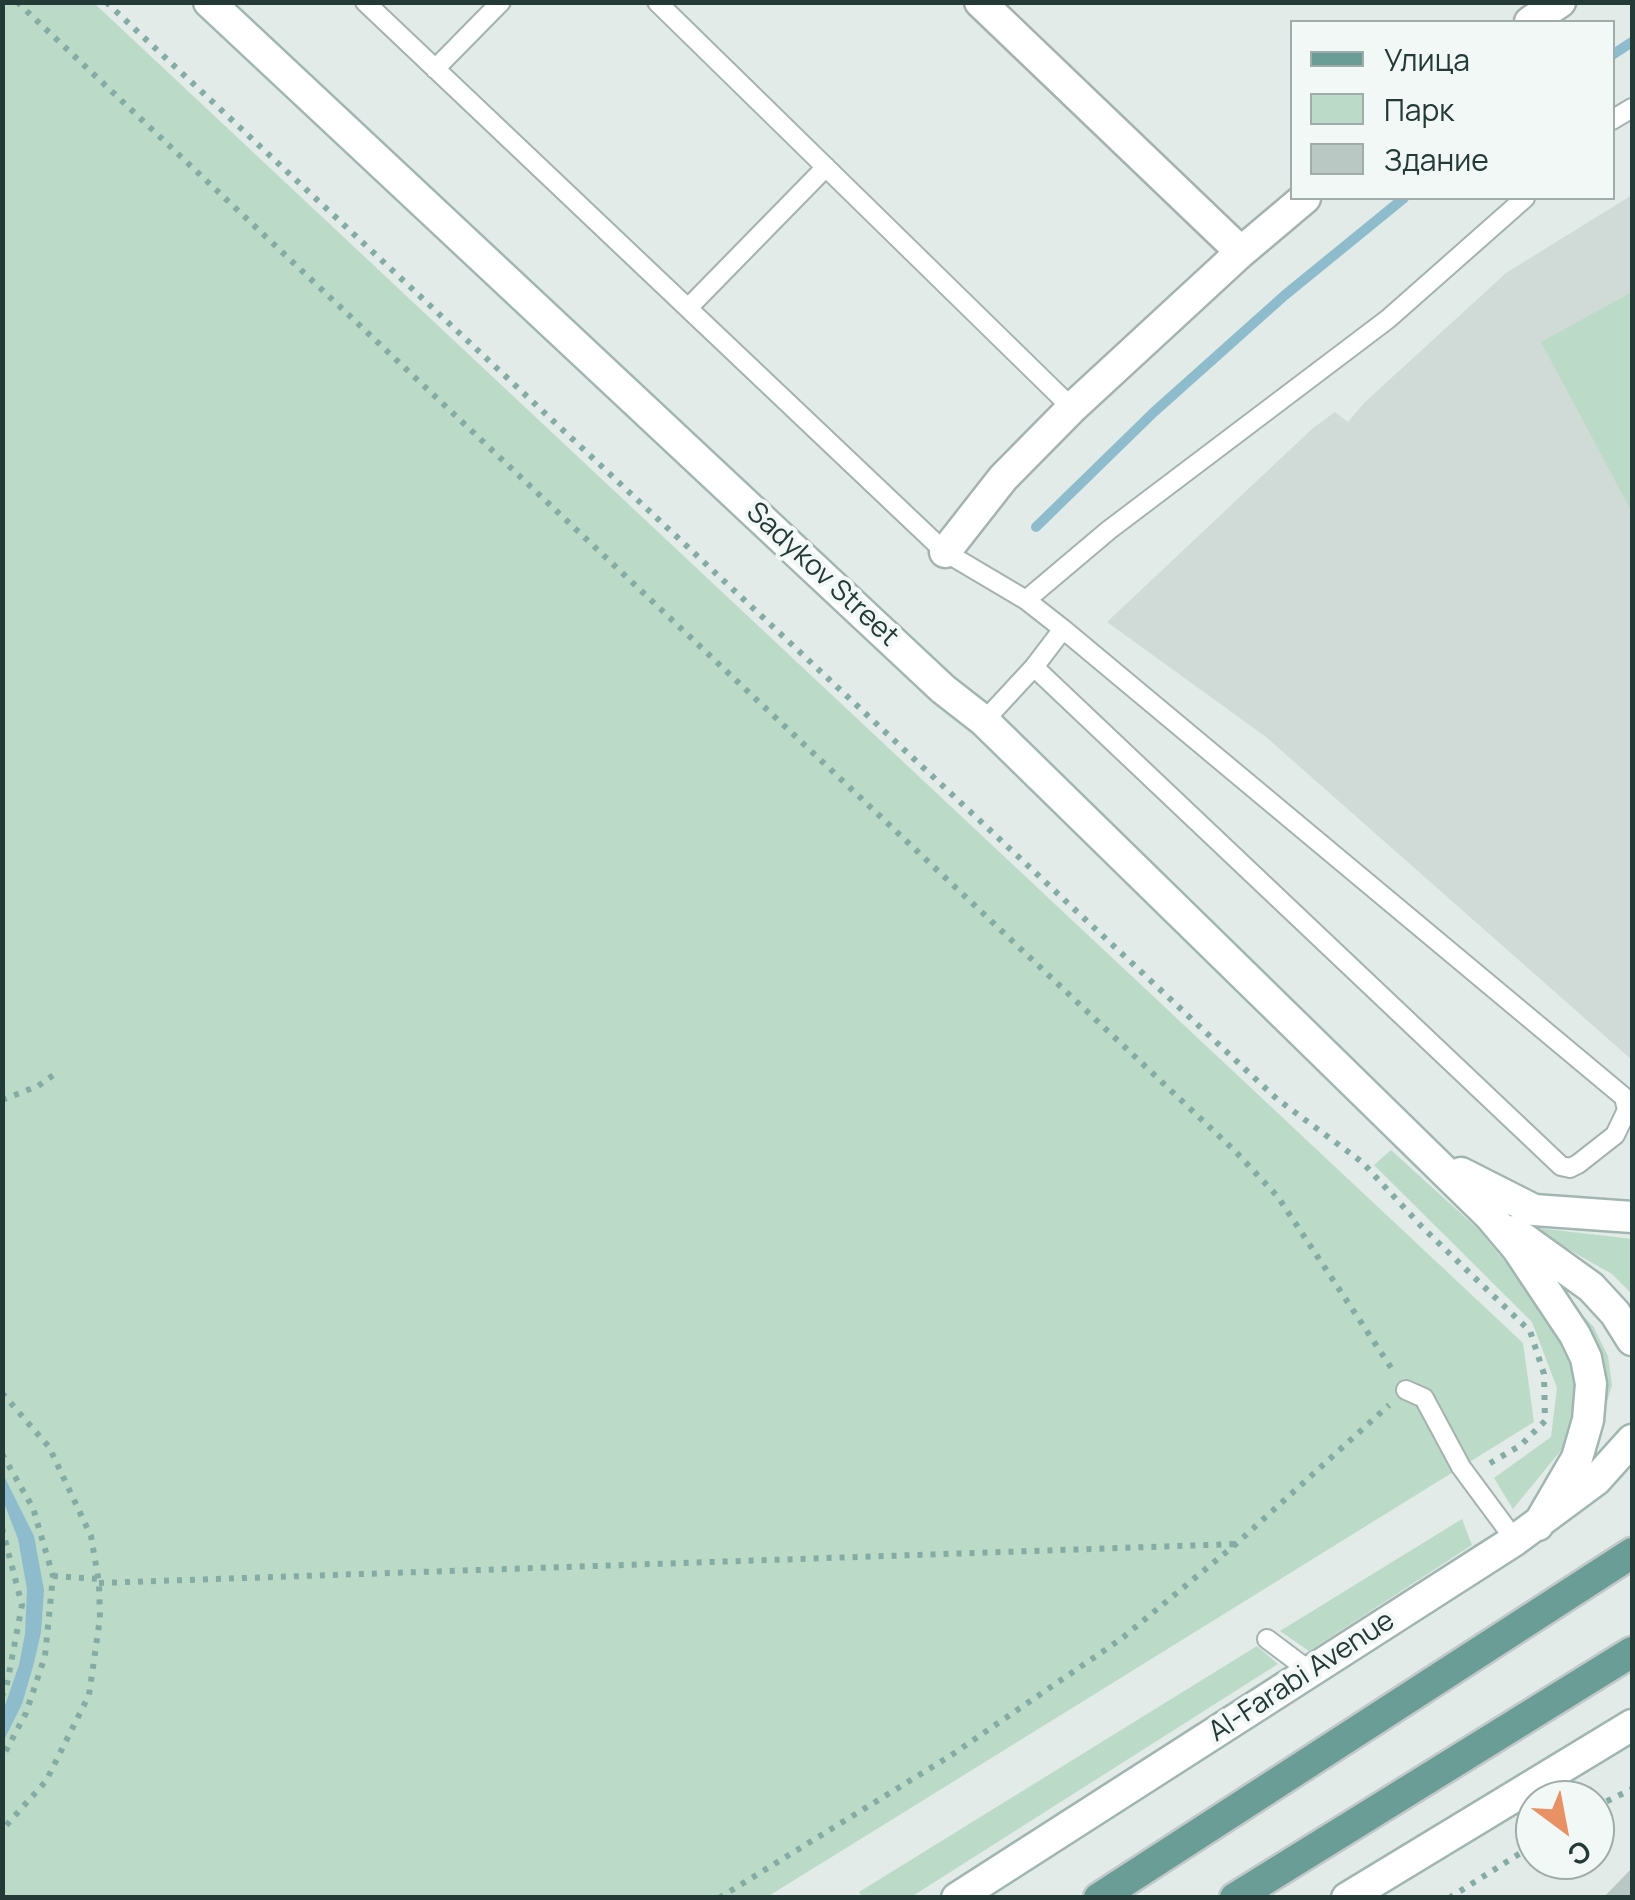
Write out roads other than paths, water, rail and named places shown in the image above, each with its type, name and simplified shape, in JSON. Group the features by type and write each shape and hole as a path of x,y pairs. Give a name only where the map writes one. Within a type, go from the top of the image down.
{"main road":[{"path":"1099,1898 1632,1553"},
{"path":"1235,1898 1632,1652"}],"street":[{"name":"Sadykov Street","path":"209,2 944,689 984,721 1490,1216"},
{"path":"980,2 1240,252"},
{"path":"1533,20 1560,2"},
{"path":"945,552 1003,478 1072,408 1240,252 1303,200"},
{"path":"1428,1154 1534,1210 1632,1217"},
{"path":"1490,1216 1591,1287 1615,1313 1632,1340"},
{"path":"1490,1216 1517,1248 1575,1336 1586,1358 1592,1384 1588,1420 1577,1458 1526,1532"},
{"name":"Al-Farabi Avenue","path":"958,1898 1526,1532 1596,1480 1632,1440"},
{"path":"1347,1898 1632,1725"}],"lane":[{"path":"365,2 945,552 1026,600 1063,629 1624,1097 1627,1110 1615,1134 1578,1164 1570,1168 1561,1166 1034,667"},
{"path":"435,68 500,2"},
{"path":"657,2 1072,408"},
{"path":"689,307 826,167"},
{"path":"1026,600 1109,530 1388,319 1523,200"},
{"path":"984,721 1063,629"},
{"path":"1615,1134 1632,1144"},
{"path":"1406,1390 1424,1398 1468,1476 1526,1532"},
{"path":"1267,1640 1311,1672"}],"water":[{"path":"3,1474 34,1536 44,1590 34,1663 22,1704 3,1742 3,1711 25,1634 27,1589 18,1539 3,1500"}],"waterway":[{"path":"1615,53 1632,42"},
{"path":"1036,527 1154,412 1285,295 1402,200"}]}
